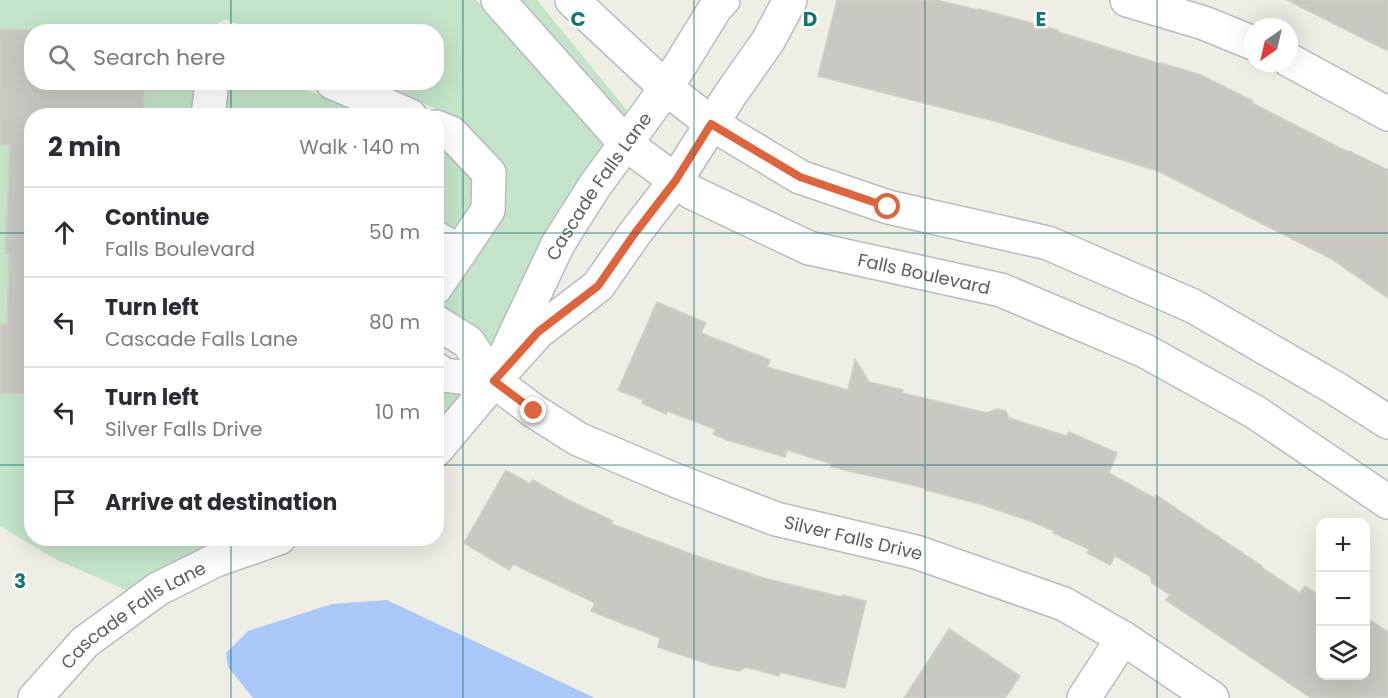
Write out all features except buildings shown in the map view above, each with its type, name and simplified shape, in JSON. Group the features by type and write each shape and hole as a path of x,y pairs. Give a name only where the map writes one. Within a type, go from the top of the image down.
{"street":[{"name":"Falls Boulevard","path":"498,0 626,144 692,192 809,248 1001,290 1145,351 1255,412 1388,502"},
{"path":"572,0 666,88 711,124 800,177 888,207 1048,243 1192,306 1335,388 1388,422"},
{"name":"Cascade Falls Lane","path":"494,381 558,244 594,187 666,88 716,7 723,0"},
{"name":"Cascade Falls Lane","path":"444,440 538,332 598,286 676,180 729,95 768,41 790,0"},
{"path":"1127,0 1204,23 1244,39"},
{"path":"1298,65 1388,114"},
{"path":"350,90 392,108"},
{"path":"444,130 451,133 489,173 488,210 448,245"},
{"path":"444,327 468,342 494,381"},
{"path":"444,375 494,381"},
{"name":"Silver Falls Drive","path":"494,381 578,440 677,481 776,519 916,552 1064,604 1123,638 1212,698"},
{"name":"Cascade Falls Lane","path":"35,698 85,642 158,589 216,560 256,546"},
{"path":"1084,698 1123,638"}],"green space":[{"path":"0,0 476,0 606,146 492,349 477,328 444,307 444,303 501,219 500,161 458,118 444,112 444,108 434,108 392,90 444,90 444,24 238,24 225,19 217,24 24,24 24,90 195,90 193,108 24,108 24,540 0,526"},
{"path":"520,0 537,0 629,113 626,118"},
{"path":"226,90 306,90 350,108 224,108"},
{"path":"444,150 473,181 473,207 444,250"},
{"path":"444,390 464,394 444,418"},
{"path":"34,546 217,546 129,591 57,560"}],"water":[{"path":"387,600 595,698 253,698 228,667 226,653 248,631 332,604"}],"route":[{"path":"534,411 494,381 538,332 598,286 676,180 711,124 800,177 888,207"}]}
